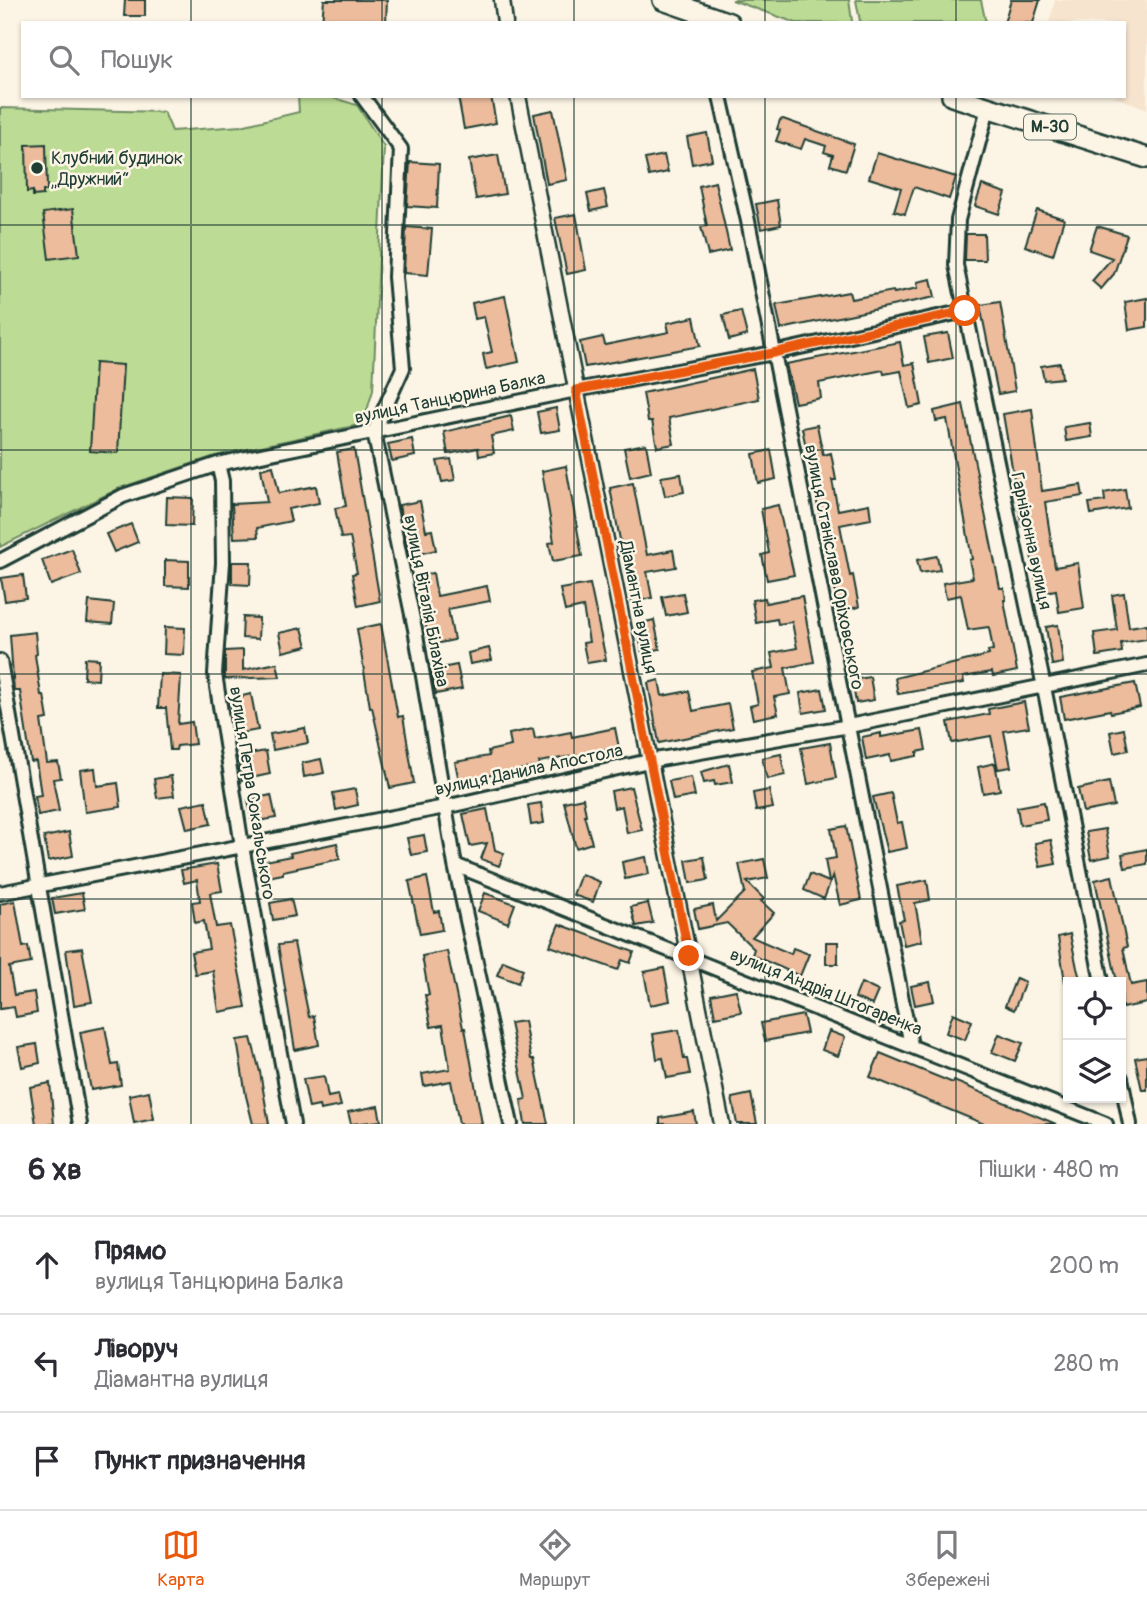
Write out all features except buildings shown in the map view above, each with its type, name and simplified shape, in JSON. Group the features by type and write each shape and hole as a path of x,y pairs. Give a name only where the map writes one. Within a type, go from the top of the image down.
{"highway":[{"path":"663,0 723,21"},
{"name":"М-30","path":"958,98 1147,158"}],"street":[{"path":"502,0 505,21"},
{"path":"363,98 401,149 395,277 402,368 374,432"},
{"name":"Діамантна вулиця","path":"518,98 722,1124"},
{"name":"вулиця Станіслава Оріховського","path":"720,98 849,726 911,1045"},
{"name":"Гарнізонна вулиця","path":"988,108 958,220 956,265 1101,977"},
{"name":"вулиця Танцюрина Балка","path":"0,561 123,496 218,464 576,390 773,353 965,311"},
{"name":"вулиця Віталія Білахіва","path":"374,432 415,629 455,865 511,1124"},
{"name":"вулиця Петра Сокальського","path":"218,464 222,481 223,563 215,674 242,846 293,1124"},
{"path":"0,661 80,1124"},
{"name":"вулиця Данила Апостола","path":"0,893 445,807 649,761 849,726 1147,665"},
{"name":"вулиця Андрія Штогаренка","path":"455,865 1106,1124"},
{"path":"1126,1103 1130,1124"}],"shaded area":[{"path":"1055,0 1147,0 1147,109 1117,98 1126,98 1126,21 1050,21"}],"green space":[{"path":"732,0 849,0 852,21 790,21"},
{"path":"856,0 981,0 986,21 860,21"},
{"path":"298,98 334,98 357,105 384,147 373,390 363,424 215,456 120,488 0,547 0,108 164,112 172,131 241,126 299,112"}],"place":[{"name":"Клубний будинок „Дружний“","path":"37,168"}],"route":[{"path":"689,956 576,390 773,353 965,311"}]}
